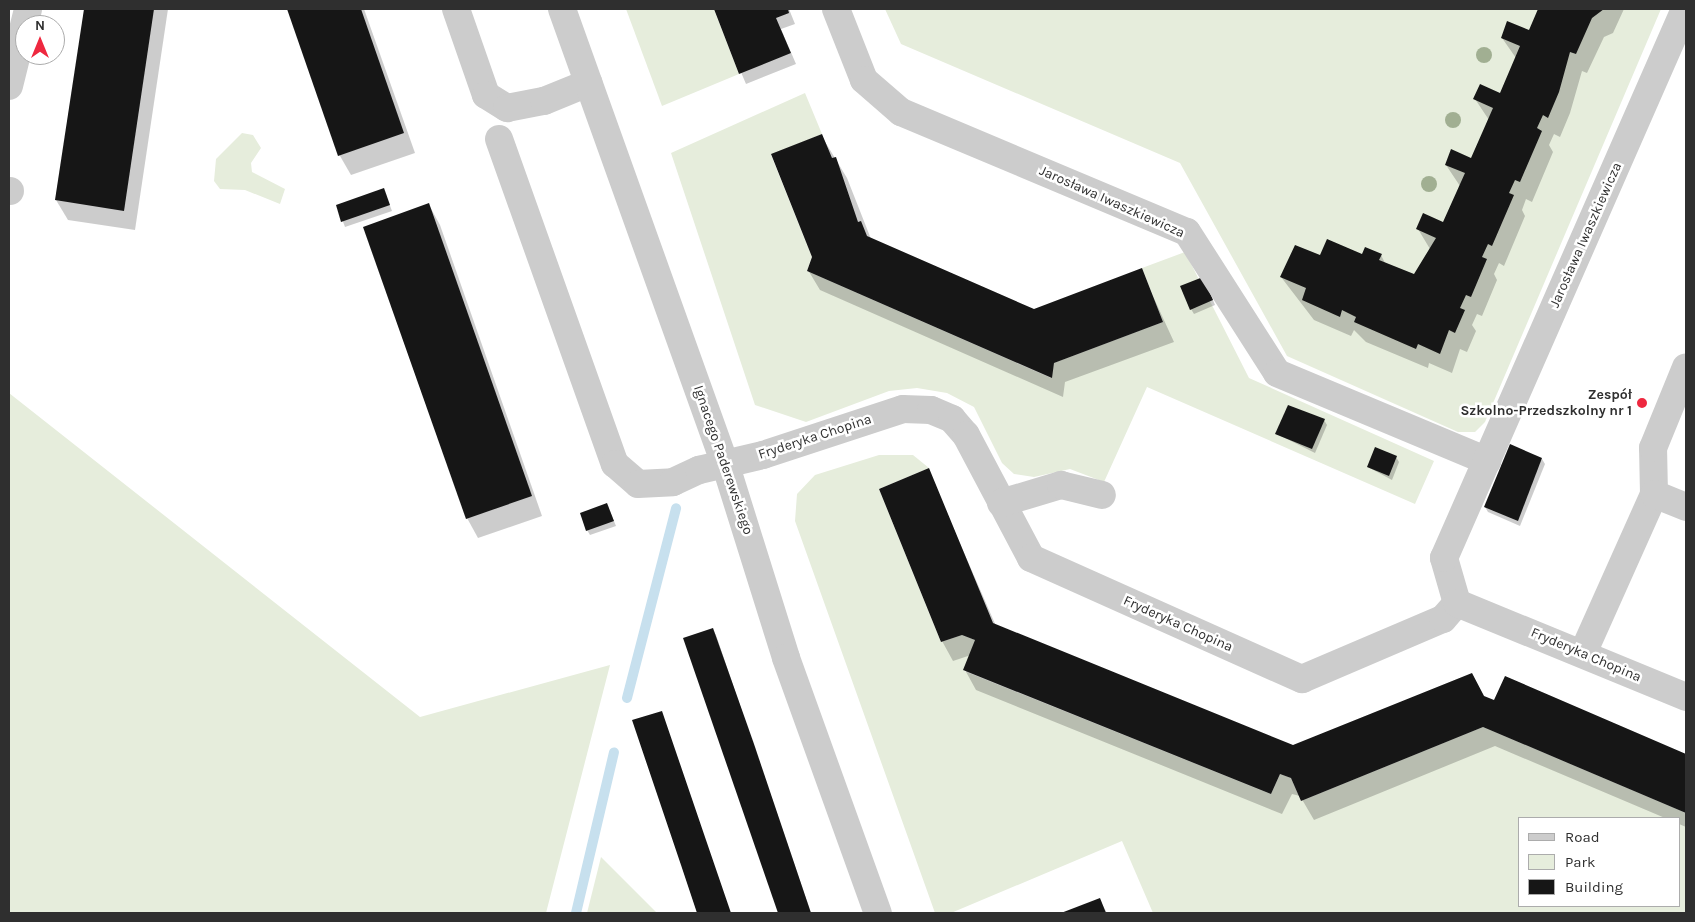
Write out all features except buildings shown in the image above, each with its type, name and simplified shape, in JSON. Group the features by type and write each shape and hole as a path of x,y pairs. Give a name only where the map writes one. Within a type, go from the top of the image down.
{"street":[{"path":"9,86 28,9"},
{"path":"456,9 486,95 507,108 544,101 588,83"},
{"name":"Ignacego Paderewskiego","path":"562,9 725,463 786,658 878,913"},
{"name":"Jarosława Iwaszkiewicza","path":"836,9 864,80 895,107 1187,232 1277,373 1487,461"},
{"name":"Jarosława Iwaszkiewicza","path":"1457,603 1444,558 1685,9"},
{"name":"Fryderyka Chopina","path":"498,139 615,464 638,484 673,482 725,463 902,408 931,410 952,419 966,435 1031,558 1302,679 1443,619 1457,603 1583,652 1686,697"},
{"path":"1583,652 1654,494 1653,448 1686,367"},
{"path":"1001,503 1061,485 1102,496"},
{"path":"1654,494 1686,507"}],"green space":[{"path":"626,9 714,9 739,74 662,106"},
{"path":"885,9 1661,9 1485,422 1475,432 1458,432 1287,356 1180,163 901,44"},
{"path":"805,93 822,134 771,155 812,257 807,271 1051,378 1054,363 1163,322 1142,268 1185,252 1249,378 1434,461 1415,504 1147,387 1104,482 1070,469 1034,477 1014,474 1002,463 974,407 947,393 917,388 889,391 806,422 755,405 671,153"},
{"path":"242,133 253,135 261,148 251,163 252,172 285,189 280,204 245,190 220,189 214,181 216,159"},
{"path":"9,393 420,717 610,665 546,913 9,913"},
{"path":"879,455 913,455 929,468 879,489 941,642 962,635 975,640 964,671 1271,794 1280,774 1291,778 1301,801 1483,727 1686,813 1686,913 1153,913 1122,841 951,913 935,913 795,521 797,494 815,475"},
{"path":"601,857 657,913 587,913"}],"waterway":[{"path":"627,698 676,508"},
{"path":"576,913 614,752"}],"place":[{"name":"Zespół Szkolno-Przedszkolny nr 1","path":"1642,403"}]}
